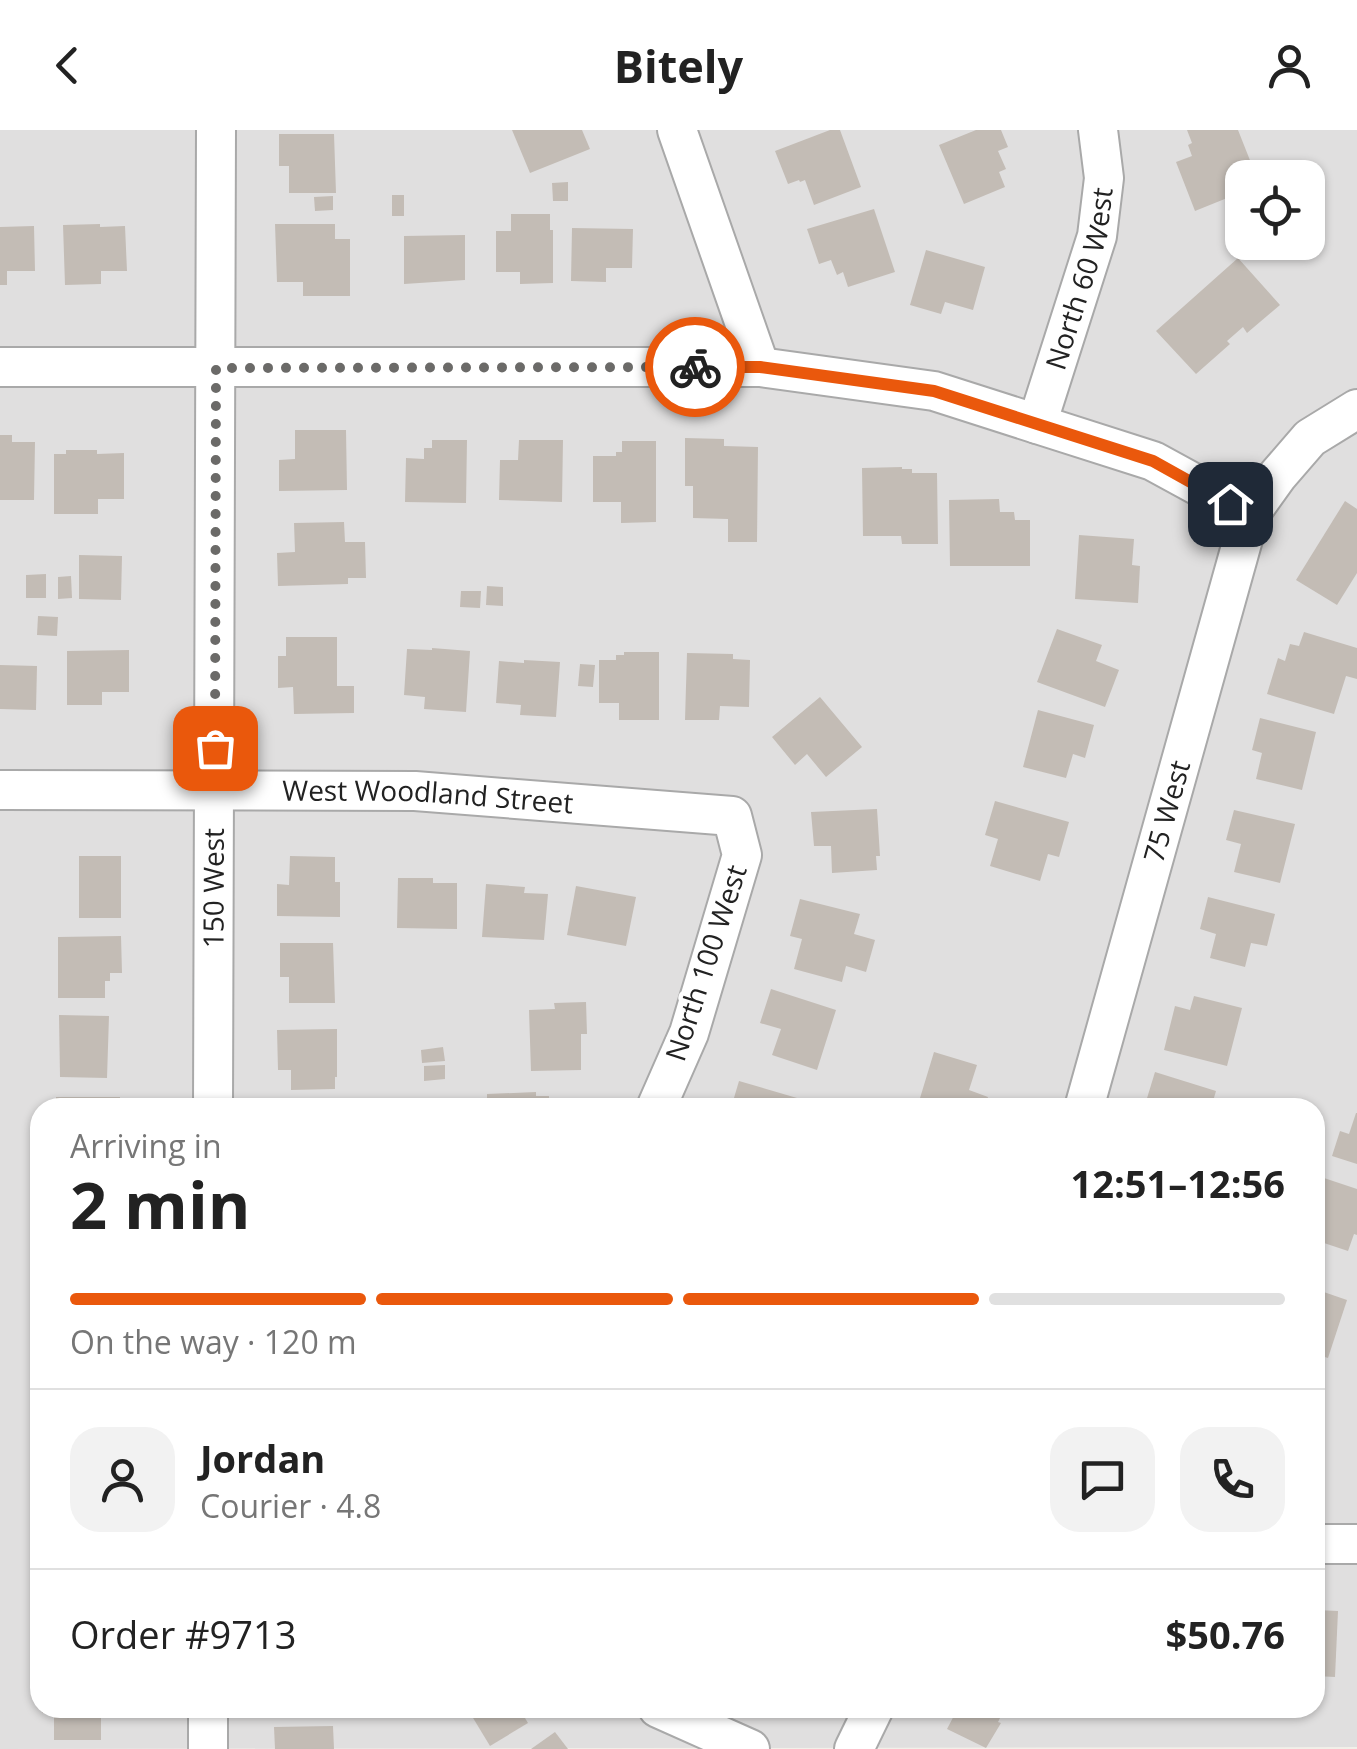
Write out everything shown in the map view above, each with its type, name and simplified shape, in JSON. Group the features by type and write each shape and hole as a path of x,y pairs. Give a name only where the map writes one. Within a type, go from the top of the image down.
{"street":[{"name":"150 West","path":"213,1098 216,130"},
{"path":"678,130 760,367"},
{"name":"North 60 West","path":"1037,424 1097,236 1104,178 1098,130"},
{"path":"0,368 760,367 934,391 1153,461 1250,514 1310,438 1357,409"},
{"name":"75 West","path":"1087,1098 1250,514"},
{"name":"West Woodland Street","path":"0,790 415,791 732,816"},
{"name":"North 100 West","path":"660,1098 689,1033 742,855 732,816"},
{"path":"1325,1544 1357,1544"},
{"path":"208,1718 208,1749"},
{"path":"680,1718 750,1749"},
{"path":"854,1749 869,1718"}],"shaded area":[{"path":"0,130 1357,130 1357,1747 0,1749"}],"building":[{"path":"512,130 582,130 590,149 530,173"},
{"path":"830,130 840,130 861,187 814,205 805,180 788,184 775,151"},
{"path":"976,130 1001,130 1008,147 998,151 1006,169 999,172 1005,187 964,204 939,145"},
{"path":"1187,130 1238,130 1250,160 1225,160 1225,199 1195,211 1176,162 1192,156 1188,145 1192,143"},
{"path":"279,134 334,134 336,193 289,193 289,166 279,166"},
{"path":"568,182 568,201 553,201 552,183"},
{"path":"392,195 404,195 404,216 392,216"},
{"path":"333,196 333,210 315,211 314,197"},
{"path":"874,209 895,272 848,287 843,272 837,275 831,260 819,264 807,229"},
{"path":"511,214 550,214 553,283 520,284 520,272 496,272 496,231 511,231"},
{"path":"275,224 335,224 335,239 350,239 350,296 303,296 303,282 277,282"},
{"path":"63,225 125,226 127,271 101,271 101,284 65,285"},
{"path":"34,226 35,271 7,271 7,285 0,285 0,227"},
{"path":"572,228 633,229 632,268 606,268 606,282 571,281"},
{"path":"465,235 465,280 404,284 404,236"},
{"path":"926,250 985,267 973,310 945,302 941,314 910,305"},
{"path":"1236,260 1280,305 1247,333 1243,327 1196,374 1156,331"},
{"path":"295,430 346,430 347,490 279,491 279,460 295,459"},
{"path":"0,435 12,435 12,442 35,442 34,500 0,500"},
{"path":"685,438 724,439 724,446 758,447 757,542 728,542 728,519 693,518 693,486 685,486"},
{"path":"432,440 467,440 466,503 405,502 406,458 424,459 424,448 432,448"},
{"path":"519,440 563,440 562,502 499,500 500,460 518,460"},
{"path":"622,441 656,441 656,522 621,523 621,502 593,502 593,456 616,456 616,452 622,452"},
{"path":"66,450 124,453 124,499 98,499 98,514 54,514 54,454 66,454"},
{"path":"862,468 912,469 912,473 937,473 938,544 902,544 901,536 863,536"},
{"path":"999,499 1000,512 1014,512 1015,520 1030,520 1030,566 950,566 949,500"},
{"path":"1345,501 1357,509 1357,573 1337,605 1296,580"},
{"path":"344,522 345,542 365,542 366,578 348,578 348,584 278,586 277,553 295,552 294,523"},
{"path":"1079,535 1134,539 1132,565 1140,566 1138,603 1075,599"},
{"path":"79,555 122,556 121,600 79,599"},
{"path":"46,574 46,598 26,598 26,575"},
{"path":"71,576 72,598 58,599 58,577"},
{"path":"487,586 503,587 503,606 486,605"},
{"path":"461,591 481,591 480,608 460,607"},
{"path":"38,616 58,617 57,636 37,635"},
{"path":"1057,629 1102,645 1096,661 1119,670 1105,707 1037,682"},
{"path":"1304,632 1357,648 1357,679 1346,676 1334,714 1267,694 1278,658 1285,661 1290,644 1299,646"},
{"path":"286,637 337,637 337,686 354,686 354,713 294,714 293,687 278,688 278,656 286,656"},
{"path":"407,649 470,651 466,712 424,709 425,697 404,695"},
{"path":"129,650 129,692 102,692 102,705 67,705 67,651"},
{"path":"659,652 659,720 619,720 619,703 599,703 599,660 616,660 616,655"},
{"path":"687,653 733,654 733,659 750,660 749,707 720,706 719,720 685,720"},
{"path":"499,661 560,662 556,717 520,715 521,705 496,703"},
{"path":"580,664 595,665 593,687 578,686"},
{"path":"0,665 37,666 36,710 0,709"},
{"path":"820,697 862,747 826,777 807,754 795,765 772,737"},
{"path":"1038,710 1094,725 1085,758 1073,754 1066,778 1023,767"},
{"path":"1260,718 1316,732 1302,790 1256,779 1262,753 1252,750"},
{"path":"995,801 1069,822 1059,857 1048,854 1040,881 990,866 998,839 985,835"},
{"path":"877,809 877,870 832,873 831,846 814,846 811,812"},
{"path":"1234,810 1295,824 1280,883 1234,872 1241,844 1226,840"},
{"path":"79,856 121,856 121,918 79,918"},
{"path":"290,856 335,857 340,917 277,916 277,884 289,885"},
{"path":"398,878 457,883 457,929 397,928"},
{"path":"486,884 525,887 524,893 548,894 544,940 482,937"},
{"path":"576,886 636,897 626,946 567,935"},
{"path":"1208,897 1275,914 1267,946 1251,943 1245,967 1210,958 1216,934 1200,929"},
{"path":"800,899 860,914 854,934 875,940 866,972 846,966 842,982 794,969 802,939 790,936"},
{"path":"121,936 122,973 110,973 110,981 105,981 105,998 58,998 58,937"},
{"path":"280,943 333,943 335,1003 289,1003 289,977 280,977"},
{"path":"771,989 836,1010 817,1070 772,1055 781,1029 760,1023"},
{"path":"1194,996 1242,1008 1227,1066 1164,1050 1175,1006 1190,1010"},
{"path":"586,1002 587,1034 581,1034 581,1070 531,1071 529,1010 555,1009 554,1003"},
{"path":"59,1015 109,1016 107,1078 60,1077"},
{"path":"337,1029 335,1089 291,1090 291,1070 278,1070 277,1030"},
{"path":"443,1047 445,1061 422,1063 421,1050"},
{"path":"934,1052 977,1065 969,1090 988,1097 988,1098 920,1098"},
{"path":"445,1065 445,1079 424,1081 424,1066"},
{"path":"1155,1072 1216,1091 1214,1098 1147,1098"},
{"path":"739,1081 797,1098 734,1098"},
{"path":"536,1092 536,1096 549,1098 487,1098 487,1094"},
{"path":"56,1097 120,1097 120,1098"},
{"path":"1356,1113 1357,1164 1332,1156 1340,1131 1349,1134"},
{"path":"1325,1178 1357,1189 1357,1235 1354,1234 1348,1251 1325,1243"},
{"path":"1325,1292 1347,1300 1328,1358 1325,1357"},
{"path":"1325,1610 1338,1611 1335,1677 1325,1676"},
{"path":"54,1718 101,1718 101,1740 54,1740"},
{"path":"473,1718 525,1718 528,1723 490,1746"},
{"path":"953,1718 1000,1718 1001,1723 986,1748 947,1729"},
{"path":"333,1726 334,1749 275,1749 274,1727"},
{"path":"555,1732 568,1749 531,1749"}],"way so far":[{"path":"215,748 216,368 695,367"}],"route":[{"path":"695,367 760,367 934,391 1153,461 1230,504"}]}
